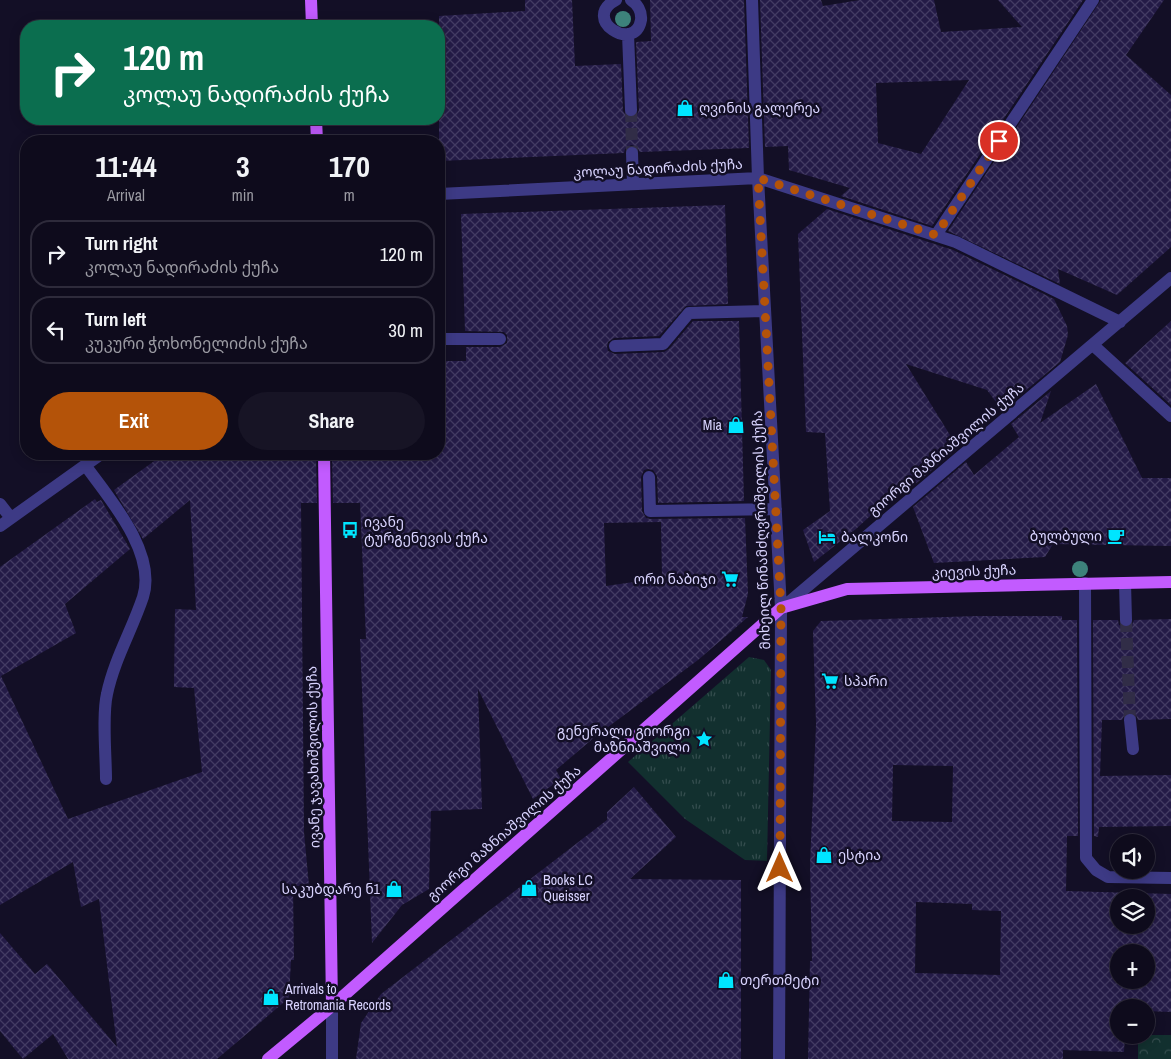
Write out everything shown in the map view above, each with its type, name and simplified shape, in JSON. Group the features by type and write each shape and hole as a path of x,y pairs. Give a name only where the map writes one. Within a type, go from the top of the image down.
{"main road":[{"path":"311,0 312,20"},
{"name":"ივანე ჯავახიშვილის ქუჩა","path":"324,460 332,1006"},
{"name":"კიევის ქუჩა","path":"781,608 847,589 1171,582"},
{"name":"გიორგი მაზნიაშვილის ქუჩა","path":"268,1059 332,1006 781,608"}],"street":[{"path":"616,0 610,3 605,12 605,21 610,29 618,34 628,34 636,30 641,21 641,12 631,0"},
{"name":"მიხეილ წინამძღვრიშვილის ქუჩა","path":"752,0 758,178 781,608 778,1059"},
{"path":"936,235 1093,0"},
{"path":"628,34 631,110"},
{"path":"632,153 633,184"},
{"name":"კოლაუ ნადირაძის ქუჩა","path":"445,194 758,178 956,242 1120,322"},
{"name":"გიორგი მაზნიაშვილის ქუჩა","path":"781,608 1171,278"},
{"path":"615,346 663,344 689,312 766,311"},
{"path":"445,339 500,339"},
{"path":"1093,345 1171,416"},
{"path":"0,526 92,460"},
{"path":"85,465 139,546 144,570 143,596 122,646 106,696 106,778"},
{"path":"649,477 650,511 776,509"},
{"path":"0,504 11,518"},
{"path":"1085,583 1086,858 1096,870 1108,877 1171,878"},
{"path":"1125,583 1126,620"},
{"path":"1130,720 1133,749"},
{"name":"ივანე ჯავახიშვილის ქუჩა","path":"332,1006 332,1059"}],"green space":[{"path":"749,657 764,660 771,670 767,861 745,860 685,819 628,762"},
{"path":"1155,1035 1171,1035 1171,1059 1138,1059 1138,1044 1155,1044"}],"building":[{"path":"525,0 572,0 575,66 621,64 623,111 627,117 631,118 636,117 639,110 636,42 651,41 650,0 744,0 749,148 640,152 636,146 631,145 625,149 624,153 445,161 445,135 439,135 439,125 445,125 445,20 439,20 439,16 525,11"},
{"path":"760,0 821,0 823,6 860,0 934,0 941,32 1022,27 998,0 1083,0 932,226 841,196 850,188 789,170 788,146 765,147","holes":["969,80 921,154 878,143 876,83"]},
{"path":"1101,0 1164,0 1126,55 1171,95 1171,247 1117,295 1058,269 1060,284 948,231"},
{"path":"725,205 728,304 686,306 659,336 614,338 608,342 607,347 608,351 615,354 664,352 669,349 693,321 739,321 744,501 658,503 657,476 653,470 648,469 644,470 641,477 642,511 646,518 650,519 745,518 748,594 742,617 748,617 698,660 596,736 556,770 561,779 533,799 478,689 482,809 431,811 429,889 402,905 372,943 360,639 366,639 360,503 333,503 332,460 445,460 445,361 466,361 466,347 500,347 507,343 507,335 504,332 465,331 461,214","holes":["661,522 662,578 606,586 604,523"]},
{"path":"827,209 953,250 1054,299 1067,326 1068,335 1060,362 1002,410 987,390 906,364 958,448 907,491 905,484 856,529 814,562 803,530 830,511 825,433 806,432 798,234"},
{"path":"1171,321 1171,405 1125,363"},
{"path":"1096,384 1142,478 1171,478 1171,546 1053,544 1045,557 934,563 913,507 966,462 974,475 1019,437 1011,424 1051,391 1040,423"},
{"path":"156,460 316,460 317,503 301,503 304,832 309,886 293,886 294,960 291,960 289,998 217,1059 68,1059 53,1034 23,1059 0,1031 0,933 35,974 47,964 117,1047 99,899 81,907 73,862 0,905 0,567 95,499 97,502 101,500 130,549 65,604 76,633 1,676 68,819 202,772 194,688 174,687 175,609 196,610 190,500 143,539 114,490"},
{"path":"977,616 1062,616 1062,620 1077,620 1078,836 1067,836 1066,891 1110,892 1110,934 1155,934 1155,894 1171,894 1171,1012 1155,1011 1155,999 1110,999 1110,1044 1124,1044 1124,1052 1063,1050 1063,1059 808,1059 810,961 812,961 810,865 816,724 813,631 821,621","holes":["893,765 953,766 952,822 892,821","916,902 972,904 972,910 1001,911 1000,975 915,973"]},
{"path":"1171,619 1171,719 1138,720 1136,715 1130,712 1125,714 1122,720 1102,720 1100,776 1171,775 1171,826 1099,827 1098,837 1094,836 1093,620 1118,620 1119,625 1126,628 1131,627 1134,620"},
{"path":"634,787 676,837 630,879 741,880 741,1059 356,1059 361,1023 381,994 607,820 607,812"}],"tunnel":[{"path":"631,110 632,153"},
{"path":"1126,620 1130,720"}],"place":[{"name":"ღვინის გალერეა","path":"685,108"},
{"name":"Mia","path":"736,425"},
{"name":"ივანე ტურგენევის ქუჩა","path":"350,530"},
{"name":"ბულბული","path":"1116,536"},
{"name":"ბალკონი","path":"827,537"},
{"name":"ორი ნაბიჯი","path":"730,579"},
{"name":"სპარი","path":"830,681"},
{"name":"გენერალი გიორგი მაზნიაშვილი","path":"704,739"},
{"name":"ესტია","path":"824,855"},
{"name":"Books LC Queisser","path":"529,888"},
{"name":"საკუბდარე ნ1","path":"394,889"},
{"name":"თერთმეტი","path":"726,980"},
{"name":"Arrivals to Retromania Records","path":"271,997"}],"route":[{"path":"780,868 781,608 758,178 936,235 999,141"}]}
